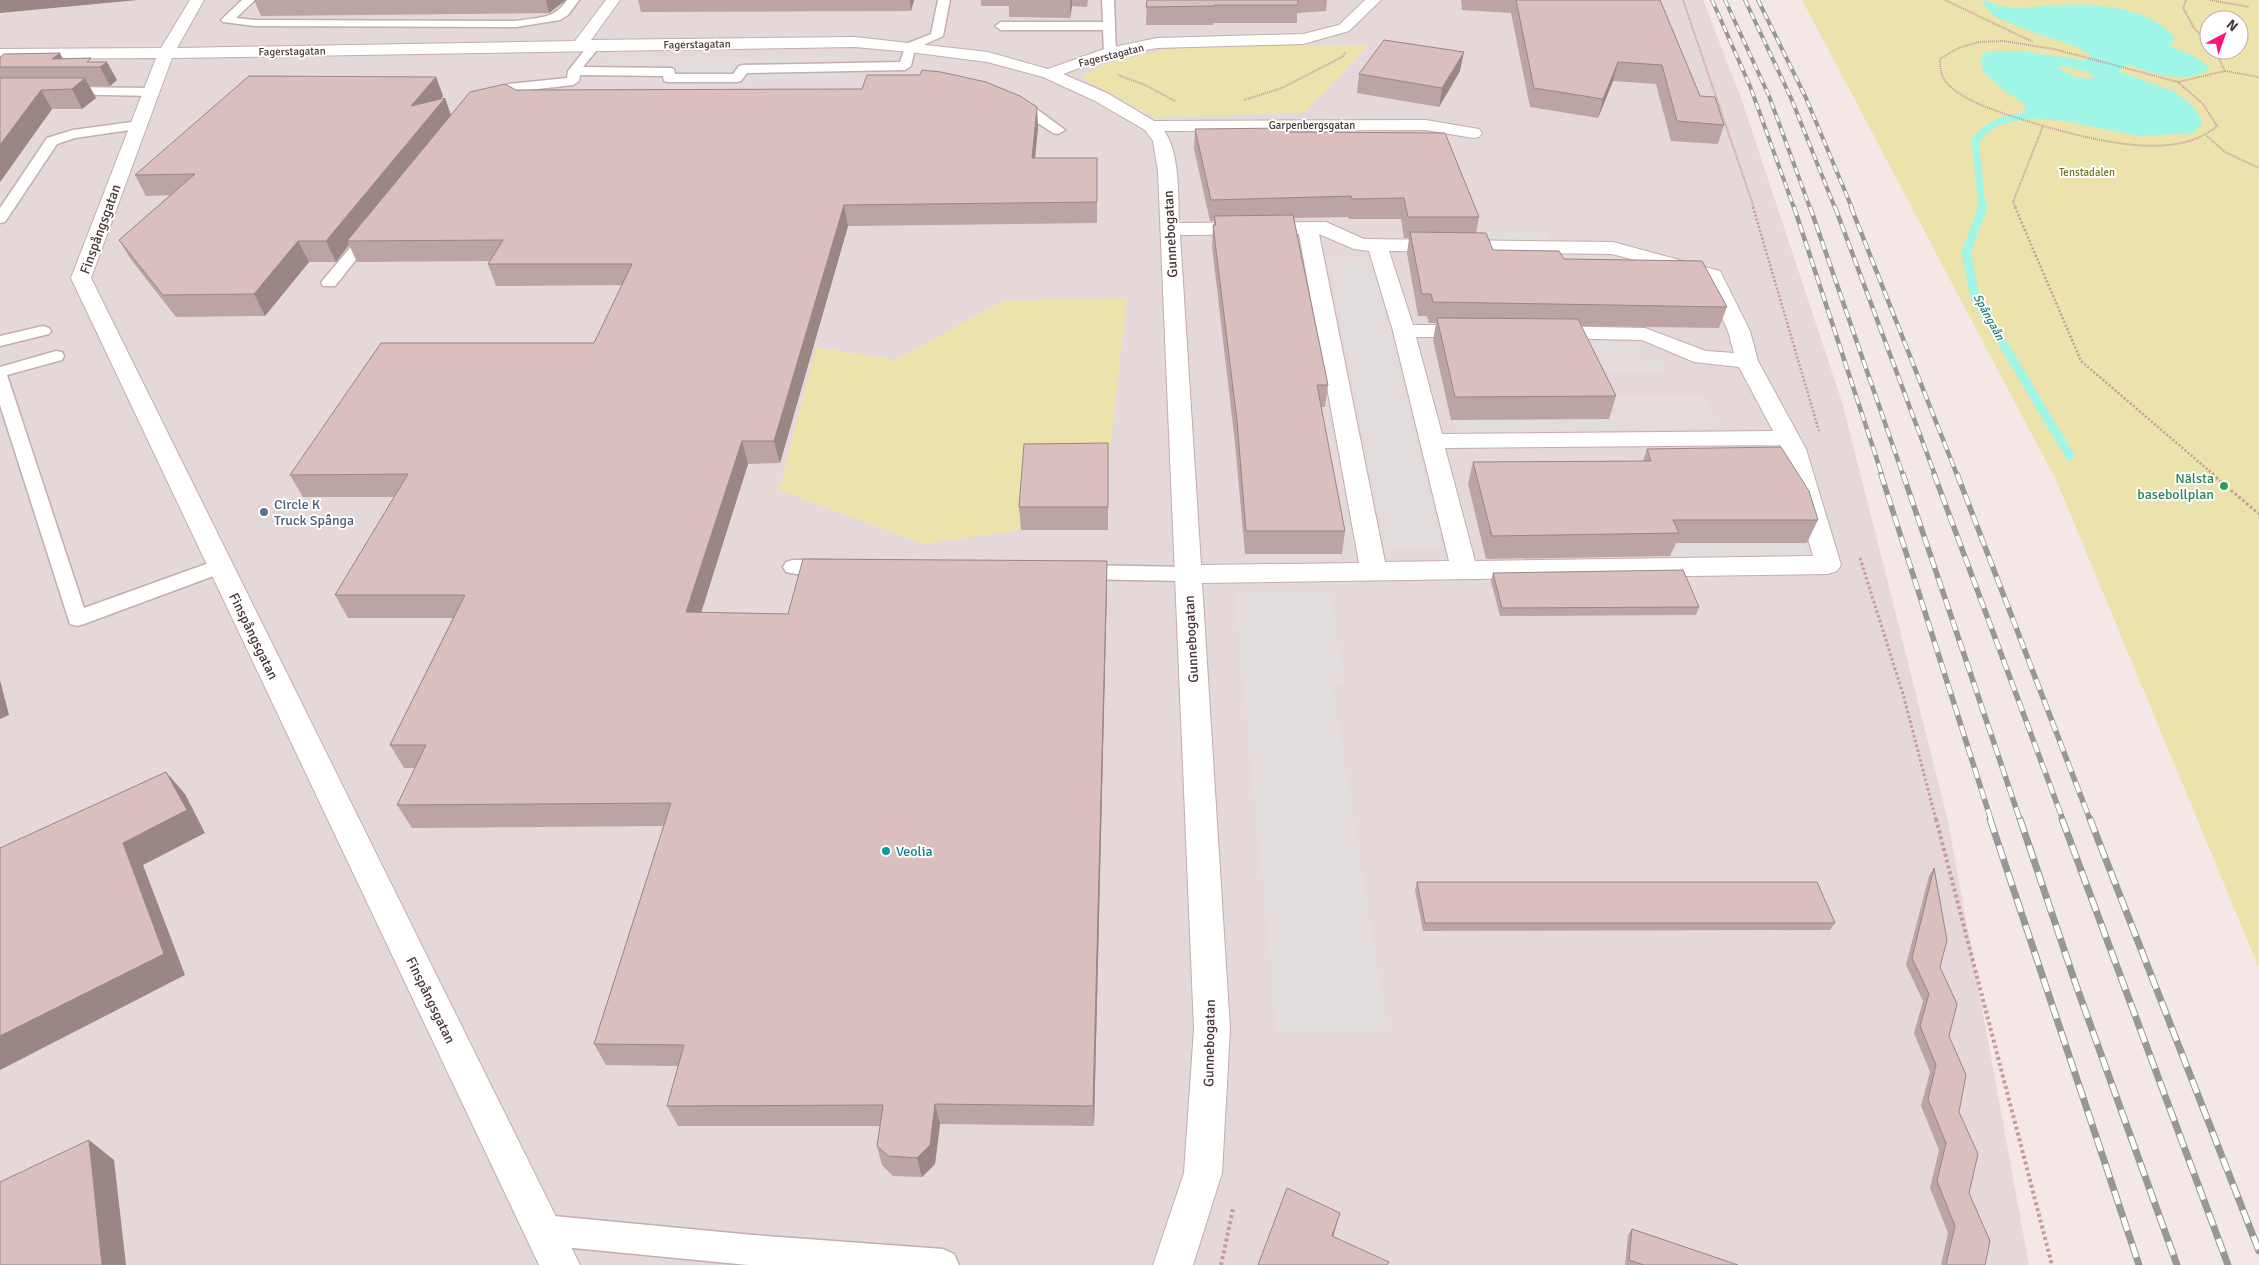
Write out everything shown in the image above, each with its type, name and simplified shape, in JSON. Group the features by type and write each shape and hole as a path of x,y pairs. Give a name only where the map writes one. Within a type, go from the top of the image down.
{"street":[{"name":"Finspångsgatan","path":"197,0 166,53 81,278 560,1265"},
{"path":"587,45 613,0"},
{"name":"Fagerstagatan","path":"4,59 23,54 855,42 988,57 1049,74 1110,52 1157,43 1303,39 1344,28 1374,0"},
{"name":"Gunnebogatan","path":"1049,74 1101,98 1150,126 1162,140 1167,171 1212,1029 1203,1173 1173,1265"},
{"name":"Garpenbergsgatan","path":"1150,126 1426,125 1473,133"},
{"path":"1308,228 1374,572"},
{"path":"1170,229 1326,228 1361,245 1377,246 1613,248 1713,275 1739,331 1748,361 1794,449 1828,565 1188,574"},
{"path":"1377,246 1404,330 1464,570"},
{"path":"1404,330 1493,332"},
{"path":"1523,332 1645,334 1702,357 1748,361"},
{"path":"1432,442 1788,438"}],"lane":[{"path":"249,0 227,20 255,24 516,24 556,18 564,13 573,0"},
{"path":"898,80 905,66 910,47 936,36 944,0"},
{"path":"1108,0 1110,52"},
{"path":"1001,26 1109,26"},
{"path":"474,103 509,88 573,81 574,71 587,45"},
{"path":"574,71 670,72 668,78 737,78 742,69 905,66"},
{"path":"48,91 152,92"},
{"path":"1003,99 1029,110 1058,130"},
{"path":"0,219 52,141 73,134 139,125"},
{"path":"330,283 378,223"},
{"path":"0,341 43,331"},
{"path":"0,372 56,356"},
{"path":"0,377 77,619 220,566"},
{"path":"793,567 852,568"},
{"path":"1060,572 1188,574"},
{"path":"543,1230 759,1258 943,1265"}],"path":[{"path":"1683,0 1746,178 1821,435"},
{"path":"1945,0 2040,46"},
{"path":"2186,0 2183,8 2194,28 2199,33"},
{"path":"2210,0 2249,7"},
{"path":"1997,41 2040,46 2178,82 2203,104 2217,126 2207,136 2185,142 2152,146 2092,138 2043,126 2001,112 1971,98 1946,82 1940,69 1940,60 1950,50 1997,41"},
{"path":"1243,100 1253,99 1292,84 1342,57 1348,50"},
{"path":"2219,60 2225,71"},
{"path":"2178,82 2225,71 2259,77"},
{"path":"2043,126 2013,202 2081,361 2259,514"},
{"path":"2207,136 2225,152 2259,168"},
{"path":"1859,554 1881,617 1916,742 2052,1265"}],"shaded area":[{"path":"0,0 1703,0 1740,95 1843,405 1948,821 2029,1265 0,1265"},
{"path":"850,56 841,78 756,79 752,87 656,86 659,80 598,80 616,58"},
{"path":"1380,231 1545,231 1550,242 1383,242"},
{"path":"1329,262 1373,262 1442,547 1386,547"},
{"path":"1433,341 1635,343 1641,355 1436,353"},
{"path":"1593,361 1662,361 1668,371 1598,372"},
{"path":"1605,397 1705,397 1711,409 1611,409"},
{"path":"1715,413 1723,429 1455,431 1450,415"},
{"path":"1664,543 1801,543 1808,557 1671,558"},
{"path":"1234,591 1329,591 1345,683 1332,683 1388,1031 1277,1032"}],"green space":[{"name":"Tenstadalen","path":"1802,0 2259,0 2259,968 2057,482"},
{"path":"1261,45 1368,46 1304,113 1153,117 1080,77 1107,63 1166,49"},
{"path":"1127,298 1108,466 1026,466 1021,530 923,544 779,490 816,347 896,360 1002,301"}],"water":[{"path":"1981,0 2012,8 2069,4 2102,6 2118,8 2150,19 2175,38 2170,46 2194,56 2211,68 2191,76 2181,77 2159,74 2127,65 2118,71 2175,92 2193,106 2203,123 2193,133 2139,136 2065,121 2038,119 2023,112 2026,105 2003,90 1983,71 1980,58 1987,52 2020,51 2083,60 2092,56 2075,46 2035,33 1993,16","holes":["2060,66 2082,70 2094,76 2091,79 2076,77 2057,68"]}],"building":[{"path":"1147,0 1298,0 1298,5 1146,7"},
{"path":"1516,0 1660,0 1700,96 1715,97 1724,125 1677,121 1662,65 1618,62 1603,99 1534,88"},
{"path":"1384,40 1464,52 1442,88 1359,74"},
{"path":"60,53 52,59 91,58 87,62 107,62 100,67 0,67 0,57 4,54"},
{"path":"922,70 941,72 986,82 1020,96 1037,107 1032,158 1097,158 1097,202 844,205 774,441 742,441 686,612 788,614 803,559 1107,561 1093,1106 935,1104 930,1145 917,1158 888,1156 877,1146 883,1105 667,1106 684,1045 594,1044 671,803 397,805 426,745 390,745 465,595 335,595 408,474 290,475 381,343 594,343 632,264 488,264 503,240 347,241 470,92 505,84 516,90 862,89 867,75 920,75"},
{"path":"249,76 436,77 411,106 445,98 326,241 298,241 254,294 163,295 119,240 195,174 135,175"},
{"path":"0,78 85,78 72,89 41,90 0,145"},
{"path":"1288,128 1289,132 1445,133 1479,217 1408,217 1404,198 1352,199 1351,196 1211,200 1195,129"},
{"path":"1293,215 1328,385 1317,385 1345,531 1246,531 1237,421 1213,225 1216,225 1214,216"},
{"path":"1410,232 1486,233 1493,250 1559,251 1564,259 1702,261 1727,307 1433,302 1431,294 1422,294"},
{"path":"1437,318 1578,319 1616,396 1455,397"},
{"path":"1108,443 1108,507 1019,507 1024,444"},
{"path":"1781,447 1809,491 1818,520 1673,520 1679,533 1492,536 1473,462 1651,461 1647,449"},
{"path":"1683,570 1699,607 1502,608 1493,573"},
{"path":"166,772 187,810 123,843 164,954 0,1036 0,848"},
{"path":"1934,868 1947,940 1940,967 1957,1004 1949,1036 1966,1075 1959,1112 1978,1154 1969,1193 1990,1241 1985,1265 1946,1265 1955,1226 1937,1181 1946,1143 1928,1099 1936,1065 1920,1026 1929,994 1912,958"},
{"path":"1417,882 1817,882 1835,923 1425,923"},
{"path":"89,1140 102,1265 0,1265 0,1182"},
{"path":"1287,1188 1340,1213 1332,1236 1389,1262 1387,1265 1258,1265"},
{"path":"1632,1229 1738,1265 1644,1265 1629,1260"}],"waterway":[{"name":"Spångaån","path":"1982,208 1975,140 1987,128 2000,121 2032,116"},
{"name":"Spångaån","path":"1983,207 1966,252 1975,297 2070,456"}],"railway":[{"path":"1712,0 1750,86 1794,208"},
{"path":"1725,0 1769,96 1810,208"},
{"path":"1745,0 1791,98 1835,208"},
{"path":"1758,0 1806,98 1852,208"},
{"path":"1794,207 1882,475"},
{"path":"1810,207 1903,475"},
{"path":"1835,207 1935,475"},
{"path":"1851,207 1957,475"},
{"path":"1881,474 1991,820"},
{"path":"1903,474 2020,820"},
{"path":"1934,474 2063,820"},
{"path":"1957,474 2090,820"},
{"path":"1990,819 2139,1265"},
{"path":"2020,819 2076,985 2177,1265"},
{"path":"2062,819 2228,1265"},
{"path":"2090,819 2259,1251"}],"place":[{"name":"Nälsta basebollplan","path":"2224,486"},
{"name":"Circle K Truck Spånga","path":"264,512"},
{"name":"Veolia","path":"886,851"}]}
